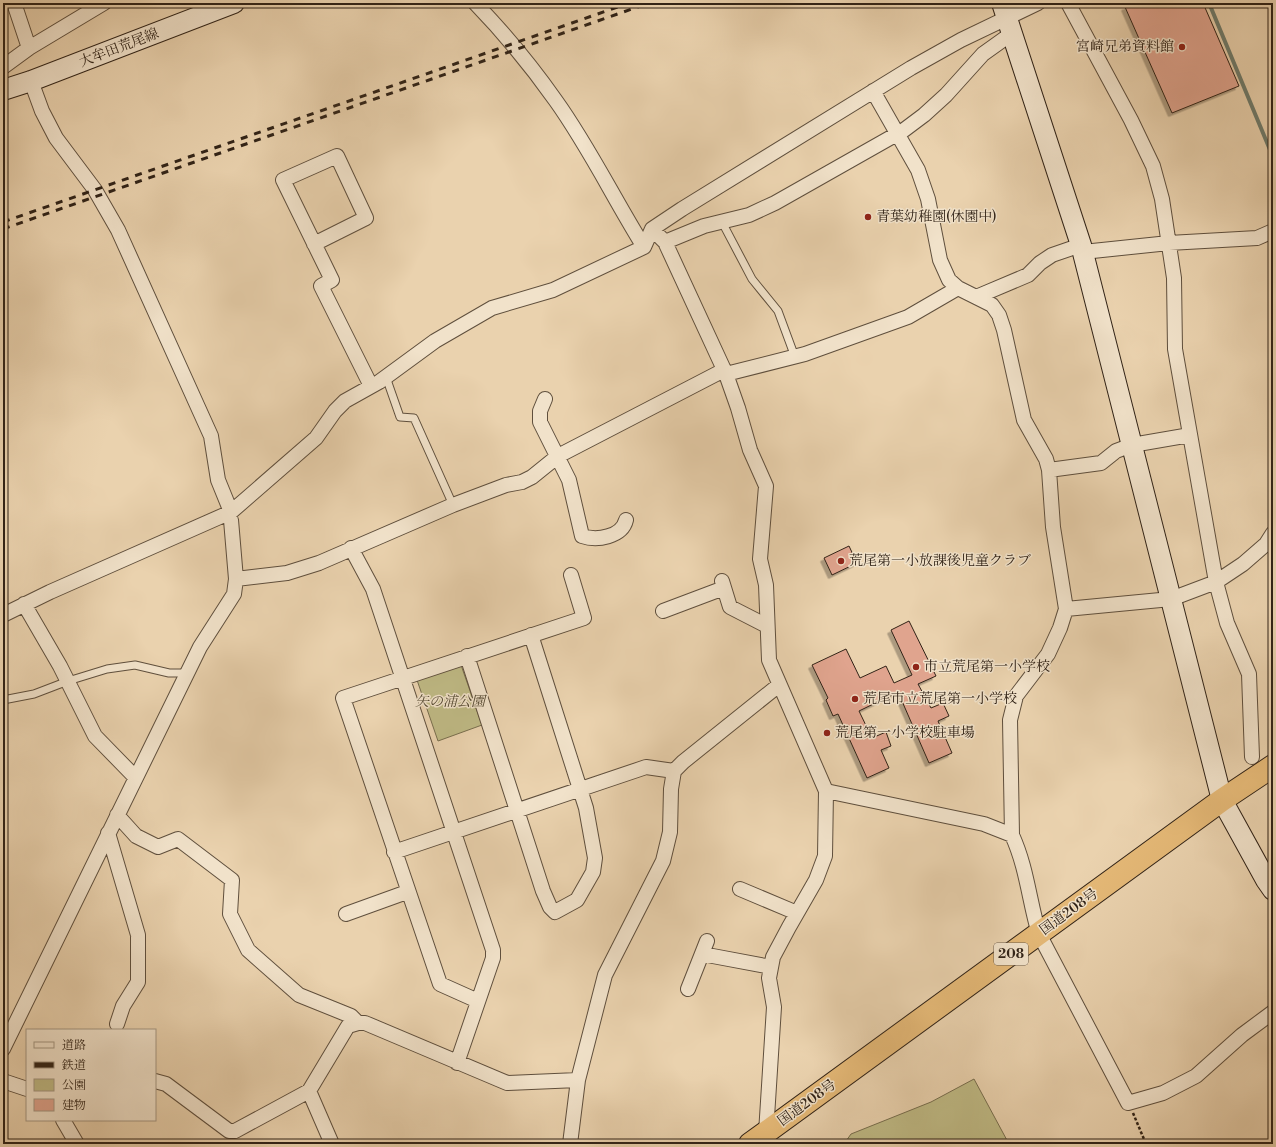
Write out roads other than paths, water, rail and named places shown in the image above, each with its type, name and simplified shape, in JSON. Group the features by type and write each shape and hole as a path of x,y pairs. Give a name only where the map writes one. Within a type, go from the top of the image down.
{"highway":[{"name":"国道208号","path":"755,1141 1222,800 1273,766"}],"street":[{"path":"14,3 29,48"},
{"path":"3,67 29,48 104,3"},
{"name":"大牟田荒尾線","path":"3,90 31,82 234,3"},
{"path":"475,3 504,33 556,101 644,247"},
{"path":"3,615 24,604 231,516 312,442 335,411 345,401 386,377 435,341 492,308 553,290 644,247 652,229 873,91 961,40 1038,3"},
{"path":"1068,3 1131,120 1153,166 1162,199 1174,278 1175,349 1216,582 1227,623 1249,674 1252,757"},
{"path":"665,242 704,226 749,215 776,203 823,174 898,134 924,115 946,95 983,54 1006,19"},
{"path":"1006,19 1082,249 1222,800 1273,890"},
{"path":"3,1049 200,647 234,594 236,579 231,516 218,480 211,436 118,230 95,190 56,138 42,111 31,82"},
{"path":"873,91 918,170 928,199 940,260 949,280 958,288 992,305 999,315 1004,330 1024,420 1046,459 1050,470 1053,526 1066,609 1060,628 1048,654 1016,696 1010,720 1012,835 1026,872 1032,909 1039,934 1128,1103 1163,1093 1196,1076 1242,1035 1273,1012"},
{"path":"314,244 366,218 338,156 283,180 314,244 332,280 321,286 371,386"},
{"path":"652,229 665,242 725,372 738,408 750,450 766,486 760,559 766,585 768,660 826,791 825,856 816,880 773,957 769,978 774,1007 755,1141"},
{"path":"976,297 1028,275 1040,262 1052,255 1082,249 1257,238 1273,231"},
{"path":"236,579 287,573 319,562 408,526 453,505 506,484 522,482 532,477 558,456 725,372 795,357 908,317 958,288"},
{"path":"544,399 540,411 540,422 569,480 582,536 591,539 618,533 625,527 626,520"},
{"path":"1050,470 1101,463 1116,451 1132,445 1190,435"},
{"path":"1066,609 1171,599 1216,582 1243,564 1266,544 1273,533"},
{"path":"351,548 373,590 493,950 493,958 457,1063"},
{"path":"478,1001 440,984 343,698 584,618 571,575"},
{"path":"663,611 723,585 730,607 767,626"},
{"path":"24,604 68,681 95,736 136,777"},
{"path":"467,656 543,891 550,907 555,912 577,900 593,872 595,858 586,808 531,636"},
{"path":"570,1144 578,1080 605,975 663,861 670,832 674,771 683,762 780,686"},
{"path":"394,852 646,767 674,771"},
{"path":"826,791 984,824 1012,835"},
{"path":"117,815 136,836 158,847 178,839 232,880 230,914 248,950 299,995 351,1016 358,1023"},
{"path":"108,833 138,935 138,982 123,1006 117,1024"},
{"path":"740,890 797,913"},
{"path":"346,914 408,892"},
{"path":"688,989 704,947 771,967"},
{"path":"156,1081 166,1084 229,1131 235,1132 309,1091 348,1026 358,1023 366,1023 507,1083 578,1080"},
{"path":"3,1081 26,1088"},
{"path":"309,1091 332,1144"},
{"path":"67,1121 77,1144"}],"lane":[{"path":"722,222 752,279 762,289 778,311 795,357"},
{"path":"386,377 400,417 414,418 453,505"},
{"path":"3,700 34,694 68,681 107,669 135,664 169,673 187,673"}],"waterway":[{"path":"1209,3 1273,157"}],"railway":[{"path":"3,222 629,3"},
{"path":"3,229 649,3"}],"place":[{"name":"宮崎兄弟資料館","path":"1182,47"},
{"name":"青葉幼稚園(休園中)","path":"868,217"},
{"name":"荒尾第一小放課後児童クラブ","path":"841,561"},
{"name":"市立荒尾第一小学校","path":"916,667"},
{"name":"荒尾市立荒尾第一小学校","path":"855,699"},
{"name":"荒尾第一小学校駐車場","path":"827,733"}],"park label":[{"name":"矢の浦公園","path":"450,702"}]}
